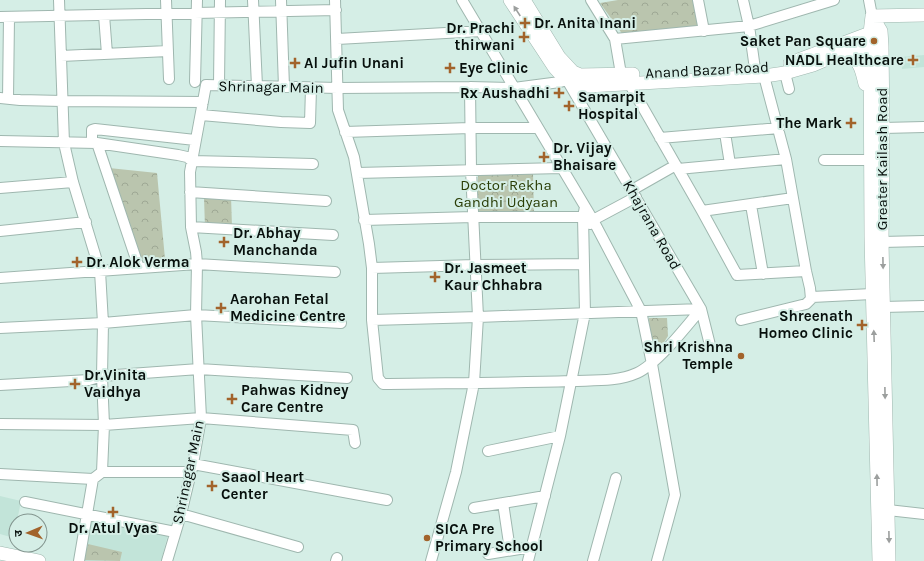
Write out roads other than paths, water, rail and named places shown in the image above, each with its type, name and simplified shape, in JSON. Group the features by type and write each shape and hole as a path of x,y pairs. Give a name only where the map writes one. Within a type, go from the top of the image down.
{"main road":[{"path":"510,0 556,62"},
{"path":"524,0 556,62"},
{"path":"871,6 924,15"},
{"name":"Greater Kailash Road","path":"871,6 875,32 883,128 882,242 889,561"},
{"name":"Anand Bazar Road","path":"760,73 789,64 875,32"},
{"name":"Anand Bazar Road","path":"556,62 579,84 588,86 625,79 785,73 854,51 876,47"},
{"name":"Greater Kailash Road","path":"876,47 870,102 870,160 879,561"},
{"path":"844,54 854,58 861,67 870,102"},
{"path":"0,553 39,561"}],"street":[{"path":"59,0 64,143 73,182 100,271 103,323 102,376 104,425 102,472"},
{"path":"166,0 169,78"},
{"path":"195,82 197,0"},
{"path":"219,85 220,0"},
{"path":"253,0 257,86"},
{"path":"281,0 284,87"},
{"path":"462,0 482,31 562,168 641,311 675,495 657,561"},
{"path":"591,0 616,39 625,79 677,167 737,275 806,270"},
{"path":"698,0 704,31"},
{"path":"741,320 806,304 812,297 786,158 779,128 760,73 743,0"},
{"path":"616,39 749,26 818,2 834,0"},
{"path":"204,102 62,101 4,98 5,17 281,11 335,5 338,110 354,157 357,173 372,268 372,320 378,378 383,384 571,381 604,380 628,377 639,373 652,364 700,309"},
{"path":"104,15 107,54"},
{"path":"337,39 482,31"},
{"path":"61,56 168,51"},
{"path":"785,73 789,89"},
{"name":"Shrinagar Main","path":"167,561 181,514 192,468 201,418 196,315 197,264 191,227 190,172 206,85 311,88 514,88 560,82 571,76"},
{"name":"Khajrana Road","path":"571,76 634,194 700,309 710,345"},
{"path":"431,561 456,472 474,383 478,317 472,217 470,87"},
{"path":"201,115 310,123 311,88"},
{"path":"883,128 924,127"},
{"path":"345,132 470,128 538,128"},
{"path":"660,138 779,128"},
{"path":"138,268 95,143 92,130 95,129 195,140"},
{"path":"725,133 730,164"},
{"path":"0,141 95,143 178,155 187,157 192,161 313,164"},
{"path":"364,220 587,215 634,194 677,167 730,164 786,158"},
{"path":"824,160 870,160"},
{"path":"357,173 562,168"},
{"path":"0,188 73,182"},
{"path":"190,192 326,201"},
{"path":"702,211 793,198"},
{"path":"751,204 763,274"},
{"path":"528,561 560,436 585,313 584,229 587,215"},
{"path":"0,232 86,222"},
{"path":"191,227 333,235"},
{"path":"882,242 924,241"},
{"path":"0,278 197,264 335,272"},
{"path":"372,268 584,264"},
{"path":"812,297 872,294"},
{"path":"884,307 924,306"},
{"path":"372,320 700,309"},
{"path":"0,328 103,323 196,315 341,323"},
{"path":"0,385 89,380 102,376 199,370 347,378"},
{"path":"0,424 104,425 201,418 353,430 355,443"},
{"path":"488,451 560,436"},
{"path":"0,474 93,479 102,472 192,468 387,500"},
{"path":"593,561 616,478"},
{"path":"79,561 93,479"},
{"path":"474,508 545,496"},
{"path":"25,502 88,513 175,532"},
{"path":"503,503 510,550"},
{"path":"888,510 924,514"},
{"path":"181,514 298,547"},
{"path":"488,554 532,547"}],"place":[{"name":"Dr. Anita Inani","path":"525,23"},
{"name":"Dr. Prachi thirwani","path":"524,37"},
{"name":"Saket Pan Square","path":"874,41"},
{"name":"NADL Healthcare","path":"913,60"},
{"name":"Al Jufin Unani","path":"295,63"},
{"name":"Eye Clinic","path":"450,68"},
{"name":"Rx Aushadhi","path":"559,93"},
{"name":"Samarpit Hospital","path":"569,106"},
{"name":"The Mark","path":"851,123"},
{"name":"Dr. Vijay Bhaisare","path":"544,157"},
{"name":"Dr. Abhay Manchanda","path":"224,242"},
{"name":"Dr. Alok Verma","path":"77,262"},
{"name":"Dr. Jasmeet Kaur Chhabra","path":"435,277"},
{"name":"Aarohan Fetal Medicine Centre","path":"221,308"},
{"name":"Shreenath Homeo Clinic","path":"862,325"},
{"name":"Shri Krishna Temple","path":"741,356"},
{"name":"Dr.Vinita Vaidhya","path":"75,384"},
{"name":"Pahwas Kidney Care Centre","path":"232,399"},
{"name":"Saaol Heart Center","path":"212,486"},
{"name":"Dr. Atul Vyas","path":"113,512"},
{"name":"SICA Pre Primary School","path":"427,538"}],"park label":[{"name":"Doctor Rekha Gandhi Udyaan","path":"506,194"}]}
